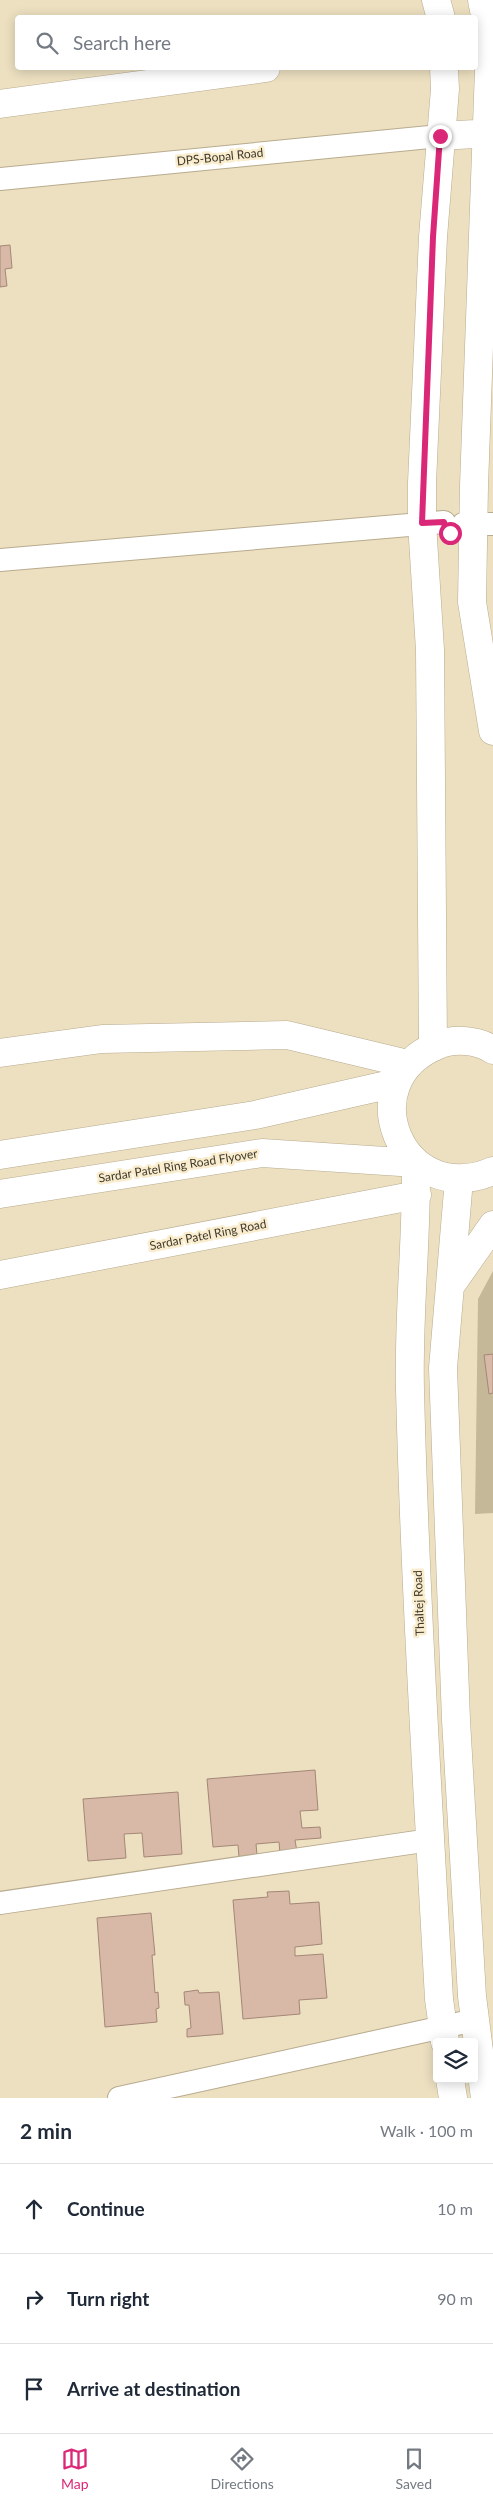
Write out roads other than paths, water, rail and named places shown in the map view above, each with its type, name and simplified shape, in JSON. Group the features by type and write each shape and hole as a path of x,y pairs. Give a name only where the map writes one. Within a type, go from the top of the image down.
{"main road":[{"path":"436,0 440,15"},
{"path":"433,1047 430,650 459,524 490,133 486,41 482,0"},
{"path":"0,104 251,70"},
{"path":"444,70 445,89 432,247 459,524 493,731"},
{"path":"440,136 490,133"},
{"path":"0,1053 102,1039 287,1035 402,1074"},
{"path":"493,1050 486,1046 466,1041 444,1042 424,1050 402,1074 391,1104 393,1126 402,1147 416,1164 429,1172 459,1180 479,1177 493,1171"},
{"path":"0,1154 256,1115 402,1074"},
{"name":"Sardar Patel Ring Road Flyover","path":"0,1194 262,1153 416,1164"},
{"name":"Thaltej Road","path":"416,1164 417,1195 410,1307 410,1389 430,1840 439,1999 444,2035"},
{"path":"459,1180 443,1368 456,1720 472,1996 486,2098"},
{"name":"Sardar Patel Ring Road","path":"0,1275 417,1195"},
{"path":"450,1285 493,1225"},
{"path":"450,2083 452,2098"}],"street":[{"name":"DPS-Bopal Road","path":"0,179 440,136"},
{"path":"0,560 459,524"},
{"path":"0,1903 430,1840"},
{"path":"119,2098 444,2035 475,2020"}]}
